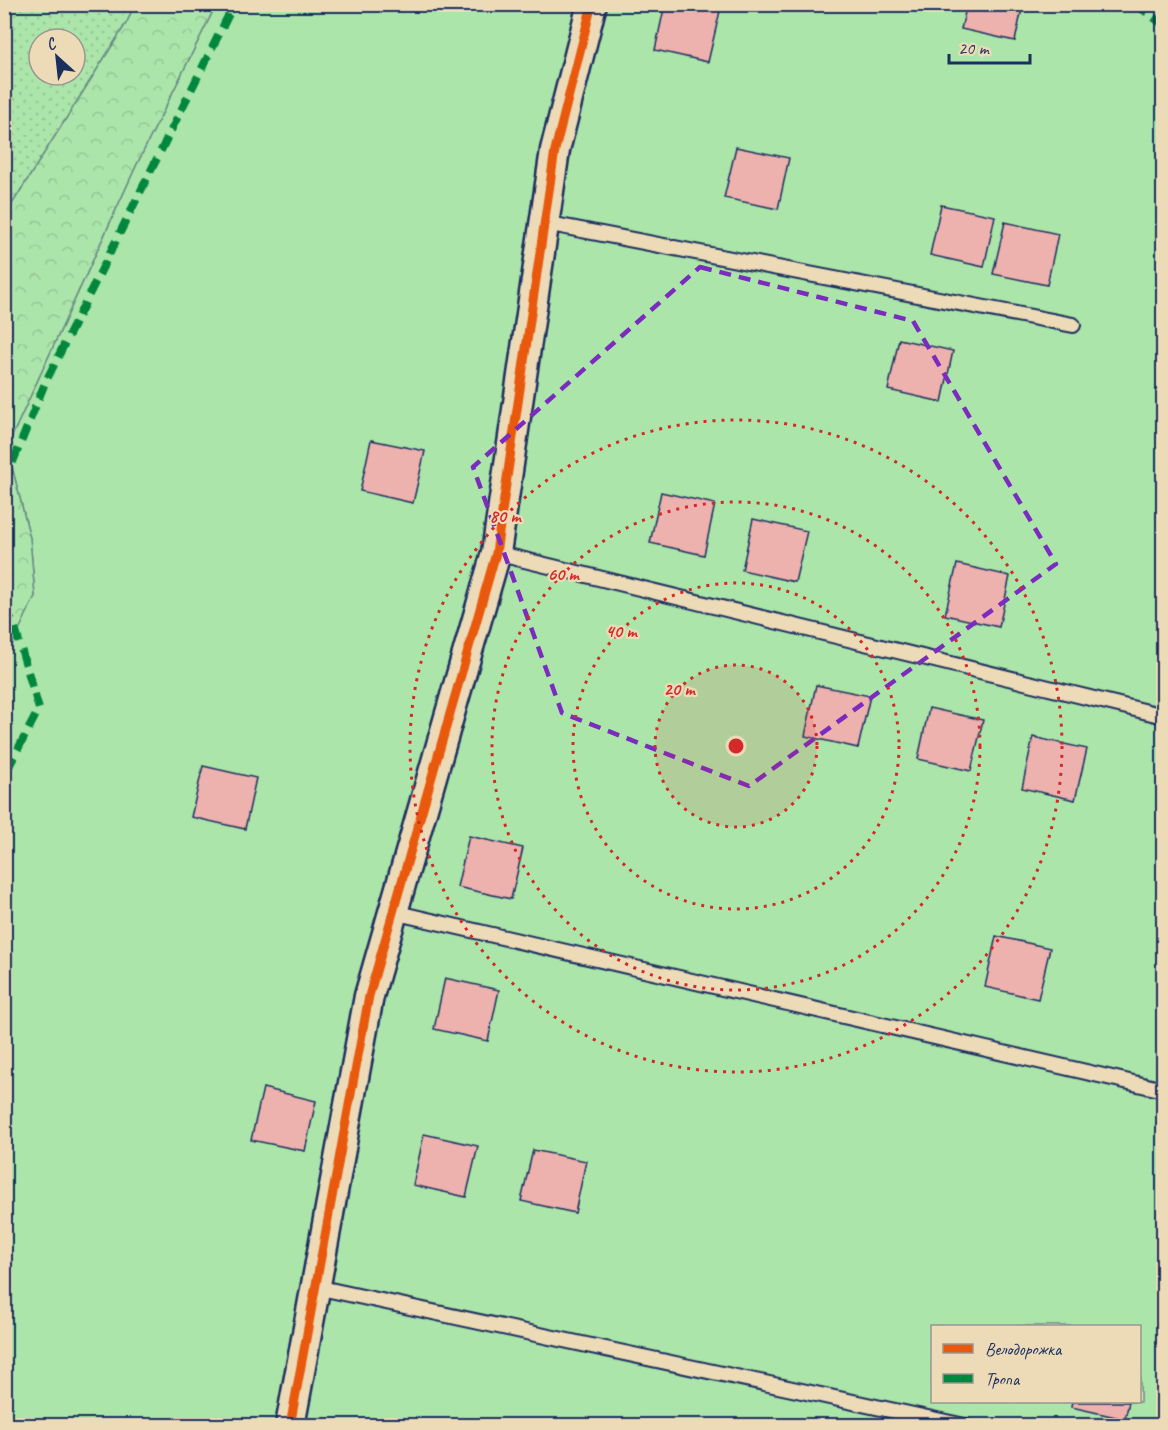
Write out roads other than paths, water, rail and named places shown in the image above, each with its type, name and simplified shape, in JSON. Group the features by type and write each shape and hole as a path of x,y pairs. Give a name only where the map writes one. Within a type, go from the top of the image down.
{"street":[{"path":"290,1425 369,996 496,553 555,150 592,4"}],"lane":[{"path":"545,223 1073,325"},
{"path":"496,553 1164,716"},
{"path":"393,912 1164,1090"},
{"path":"316,1287 964,1425"}]}
